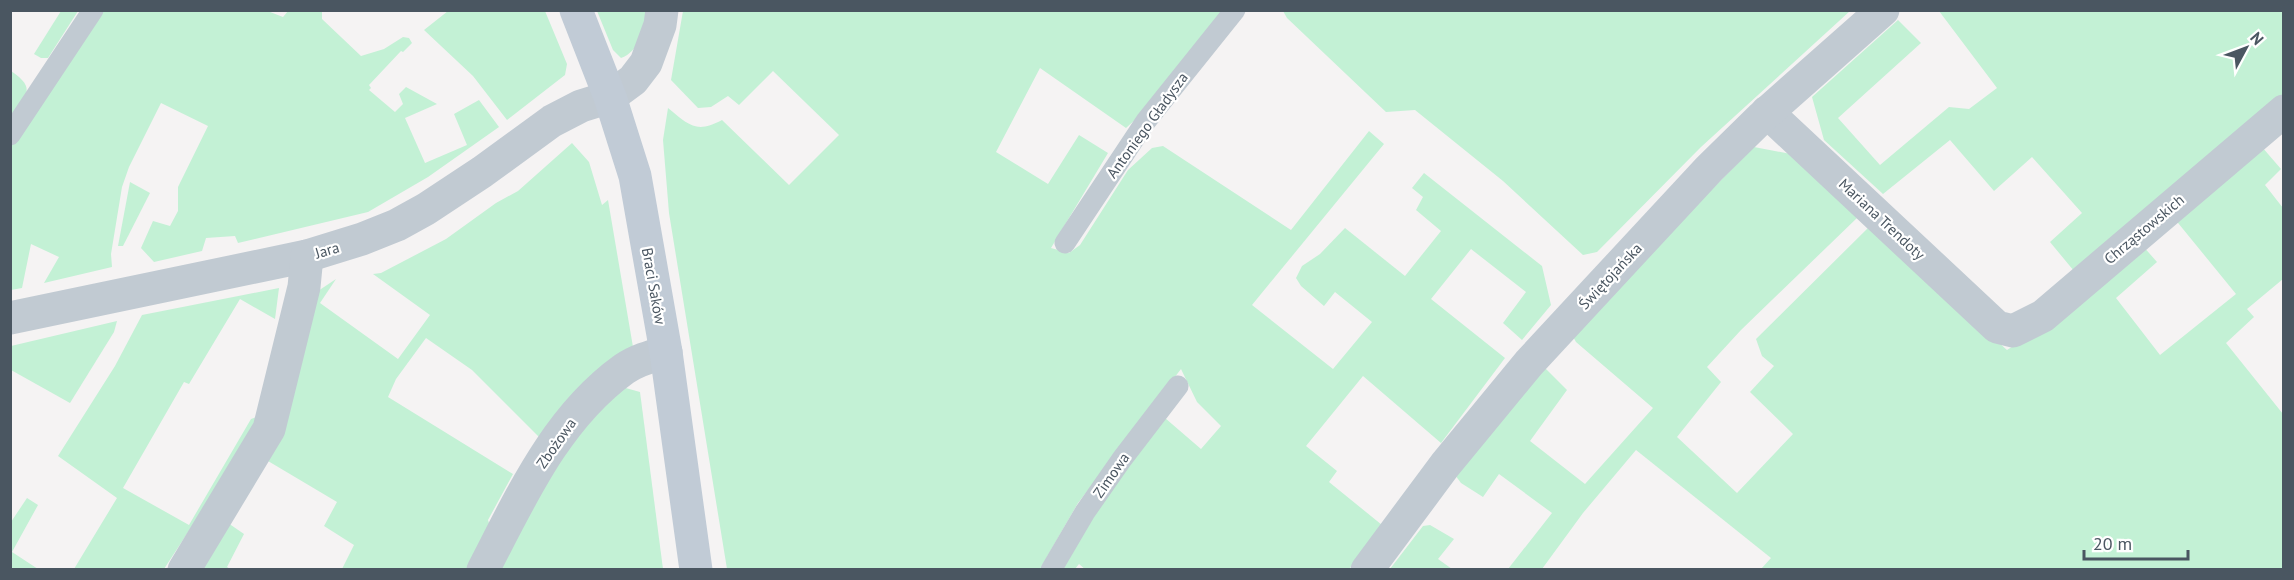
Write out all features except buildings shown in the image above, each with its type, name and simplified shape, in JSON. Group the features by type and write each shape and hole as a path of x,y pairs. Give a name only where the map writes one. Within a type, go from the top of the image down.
{"street":[{"name":"Braci Saków","path":"576,10 610,97 635,176 666,351 696,570"},
{"name":"Jara","path":"10,318 308,256 397,225 426,209 552,121 582,106 610,97 633,80 646,63 660,25 662,10"},
{"name":"Świętojańska","path":"1367,570 1445,465 1530,363 1709,169 1767,112 1883,10"},
{"name":"Chrząstowskich","path":"1997,327 2013,331 2043,316 2283,111"},
{"name":"Mariana Trendoty","path":"1767,112 1997,327"},
{"path":"183,570 269,429 304,287 308,256"},
{"name":"Zbożowa","path":"483,570 551,444 586,402 625,369 644,358 666,351"}],"lane":[{"path":"10,135 93,10"},
{"name":"Antoniego Gładysza","path":"1065,243 1146,121 1235,10"},
{"name":"Zimowa","path":"1051,570 1085,512 1178,386"}],"green space":[{"path":"97,10 265,10 283,17 288,11 322,11 322,19 361,56 384,49 403,37 409,38 412,43 403,52 401,51 369,85 371,88 369,90 395,112 403,104 399,94 406,87 437,104 405,118 425,163 467,145 454,114 479,100 499,127 428,177 368,212 238,243 235,236 206,238 202,251 154,262 141,248 153,221 170,226 178,211 178,187 208,126 161,103 129,167 122,187 111,254 112,267 44,283 59,257 31,244 22,288 11,290 10,147"},
{"path":"61,11 78,11 48,58 41,58 34,54"},
{"path":"448,11 545,11 567,64 565,75 507,120 473,76 424,30"},
{"path":"597,11 651,11 637,45 621,58 613,50"},
{"path":"683,11 1224,11 1137,118 1126,128 1040,68 996,152 1048,184 1079,135 1108,153 1051,248 1069,253 1080,245 1128,170 1152,148 1163,146 1291,230 1369,131 1384,144 1252,305 1333,369 1372,322 1335,292 1324,306 1301,286 1296,278 1302,266 1320,254 1345,228 1405,276 1441,231 1416,210 1423,197 1412,188 1424,173 1542,266 1551,305 1522,340 1503,323 1526,292 1471,249 1431,299 1505,358 1441,443 1363,376 1306,446 1337,471 1329,482 1382,525 1349,569 1086,570 1079,564 1075,569 1060,569 1086,522 1165,418 1201,449 1221,426 1197,402 1181,369 1078,503 1040,569 727,569 669,213 663,140 668,108 693,126 706,126 722,120 789,185 839,135 773,71 739,105 728,96 711,107 698,108 671,80"},
{"path":"1283,11 1850,11 1701,147 1597,252 1583,255 1503,181 1415,110 1386,112 1287,18"},
{"path":"1939,11 2283,11 2283,97 2074,271 2050,242 2082,213 2032,157 1994,191 1950,140 1883,194 1824,140 1812,97 1898,20 1921,43 1838,118 1880,165 1949,107 1969,109 1997,88"},
{"path":"11,71 27,88 24,98 11,119"},
{"path":"572,143 589,162 602,205 608,200 633,347 539,437 472,370 426,338 396,379 388,397 513,474 488,520 492,532 469,569 342,569 354,545 324,526 337,502 268,461 318,291 336,279 320,303 398,359 430,315 373,274 381,273 446,239 496,203 518,191"},
{"path":"1754,147 1791,154 1857,218 1741,330 1707,367 1721,382 1677,437 1737,493 1793,434 1750,392 1774,366 1762,356 1756,339 1869,227 2007,350 2053,321 2142,245 2157,262 2116,298 2160,355 2236,294 2174,218 2262,147 2281,169 2265,185 2283,208 2283,279 2247,309 2254,317 2226,343 2283,414 2283,569 1761,569 1771,558 1636,450 1583,513 1542,569 1508,569 1552,513 1499,474 1483,497 1461,483 1455,475 1542,365 1567,390 1530,441 1585,484 1653,408 1576,342 1572,335 1594,308"},
{"path":"130,182 150,193 123,246 118,246"},
{"path":"279,288 275,319 240,299 189,384 184,382 123,488 189,525 251,419 265,414 164,569 74,569 117,498 58,456 115,366 142,315"},
{"path":"117,321 114,332 70,403 11,370 11,346"},
{"path":"622,387 640,392 663,569 493,570 548,468"},
{"path":"27,498 38,505 12,552 38,569 11,569 11,522"},
{"path":"228,523 244,534 227,567 230,569 195,570"},
{"path":"1430,525 1454,539 1438,559 1452,569 1390,569 1423,526"}]}
